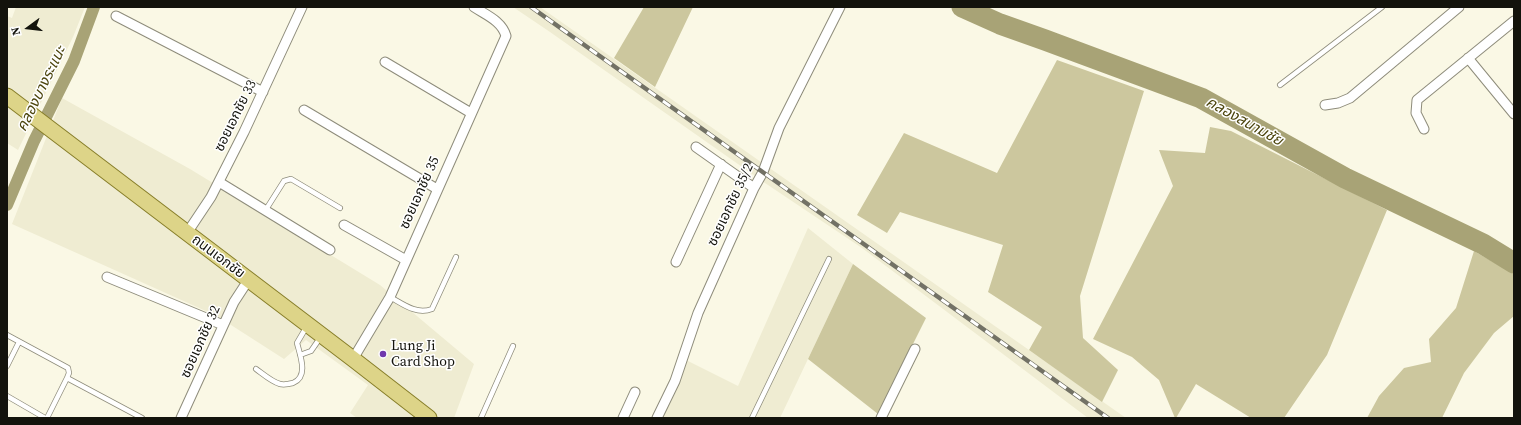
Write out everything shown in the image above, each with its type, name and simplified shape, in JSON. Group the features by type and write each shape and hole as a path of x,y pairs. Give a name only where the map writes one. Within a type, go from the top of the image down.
{"main road":[{"name":"ถนนเอกชัย","path":"7,96 308,324 429,418"}],"street":[{"name":"ซอยเอกชัย 33","path":"187,233 219,182 302,7"},
{"name":"ซอยเอกชัย 35","path":"353,359 390,297 437,188 506,36 500,24 474,7"},
{"name":"ซอยเอกชัย 35/2","path":"657,418 675,381 698,313 754,188 763,172 779,128 840,7"},
{"path":"1325,105 1338,103 1350,98 1459,7"},
{"path":"116,16 263,92"},
{"path":"1424,129 1416,113 1417,100 1514,21"},
{"path":"1468,58 1514,114"},
{"path":"385,62 471,113"},
{"path":"304,110 437,188"},
{"path":"696,147 754,188"},
{"path":"676,262 721,164"},
{"path":"219,182 330,250"},
{"path":"344,225 406,260"},
{"path":"107,277 223,325"},
{"name":"ซอยเอกชัย 32","path":"181,418 234,302 248,279"},
{"path":"881,418 916,349"},
{"path":"623,418 635,392"}],"lane":[{"path":"1280,85 1382,7"},
{"path":"265,211 284,181 291,179 340,208"},
{"path":"390,297 415,310 424,312 432,309 456,257"},
{"path":"752,418 829,259"},
{"path":"256,369 280,384 290,384 298,381 302,375 302,368 297,343 308,324"},
{"path":"7,335 68,368 69,373 46,418 7,396"},
{"path":"300,355 311,352 322,335"},
{"path":"7,366 20,342"},
{"path":"481,418 513,346"},
{"path":"67,378 142,418"}],"shaded area":[{"path":"16,7 85,7 73,37 18,150 7,143 7,16 12,18"},
{"path":"513,7 540,7 1126,418 1088,418 862,248 765,183"},
{"path":"644,7 693,7 655,87 614,58"},
{"path":"1057,60 1144,91 1080,296 1083,338 1118,370 1102,402 1029,350 1042,327 988,292 1003,245 900,212 887,233 857,215 904,133 997,173"},
{"path":"62,98 190,169 380,285 474,364 454,418 357,418 350,413 368,385 306,340 284,359 217,316 12,224"},
{"path":"1210,127 1231,131 1387,210 1327,355 1284,418 1251,418 1196,384 1175,418 1159,380 1132,357 1093,339 1173,186 1159,150 1205,153"},
{"path":"808,228 853,264 780,418 661,418 686,360 738,386"},
{"path":"1474,251 1514,274 1514,316 1494,333 1464,373 1442,418 1367,418 1379,396 1404,368 1431,362 1429,339 1456,308"},
{"path":"853,264 926,318 878,414 808,359"}],"waterway":[{"name":"คลองบางระแนะ","path":"7,205 34,141 74,61 94,7"},
{"name":"คลองสนามชัย","path":"962,7 1000,24 1201,98 1345,178 1483,244 1514,263"}],"railway":[{"path":"531,7 1108,418"}],"place":[{"name":"Lung Ji Card Shop","path":"383,354"}]}
